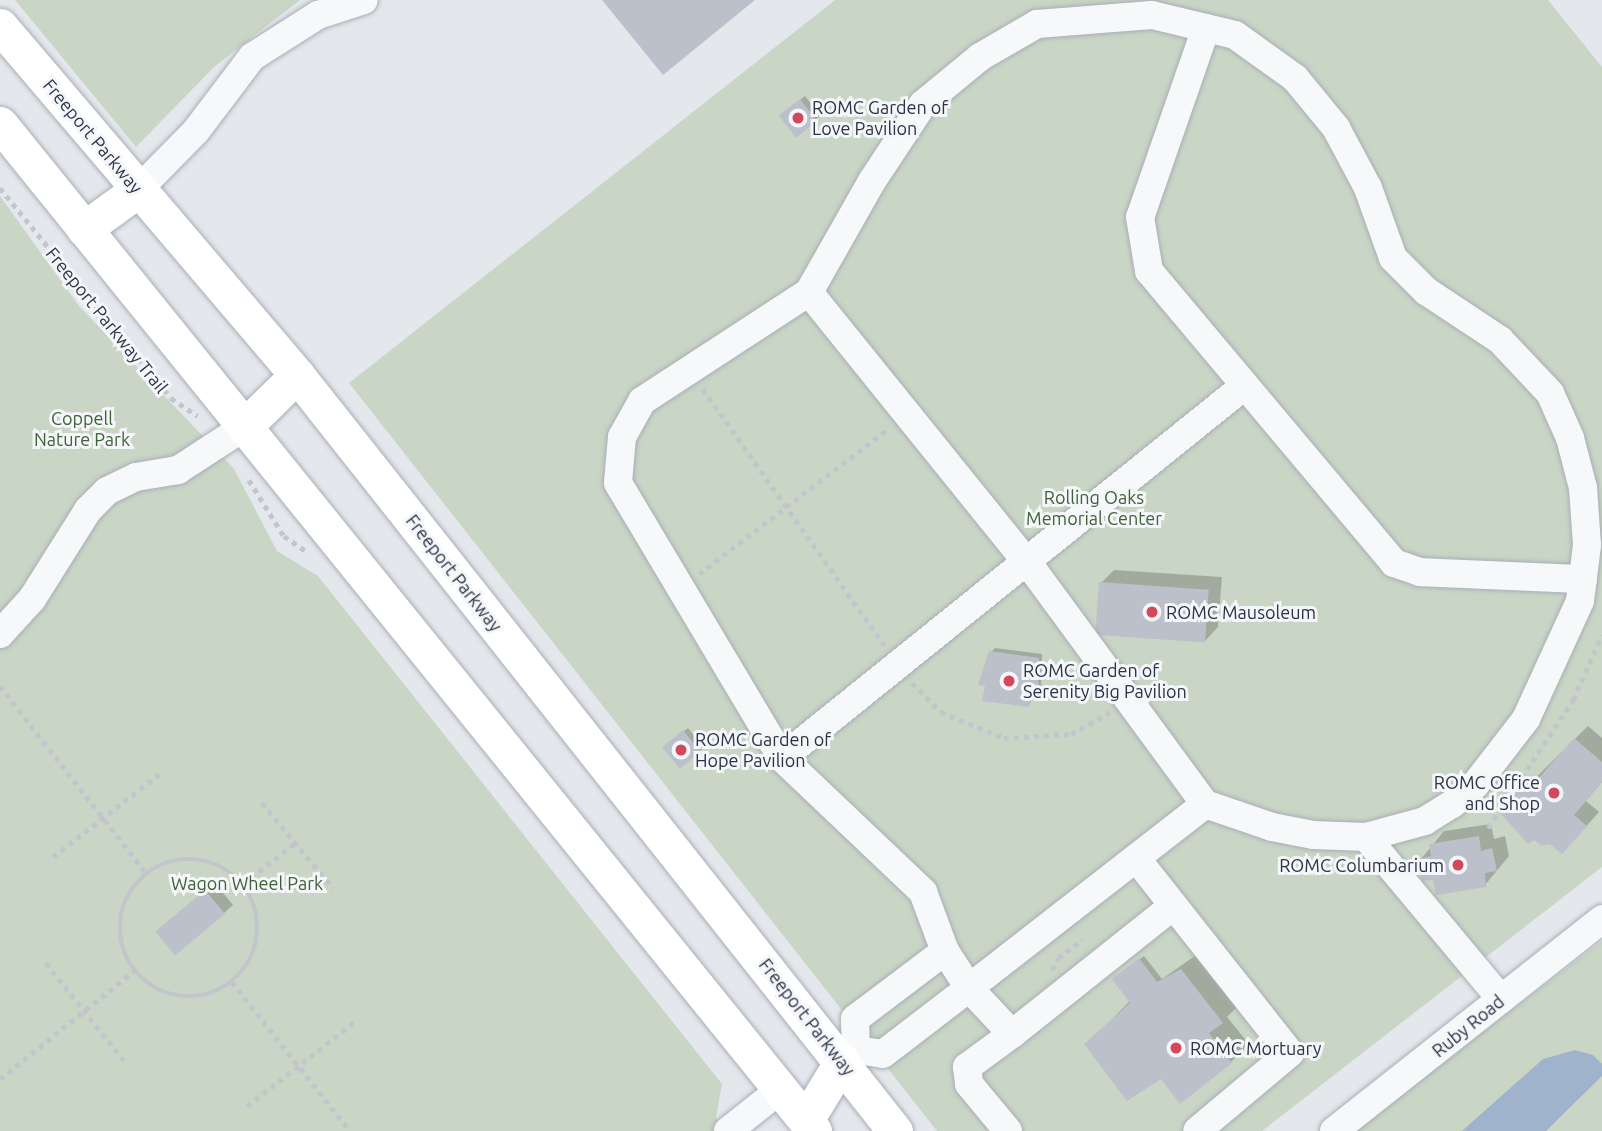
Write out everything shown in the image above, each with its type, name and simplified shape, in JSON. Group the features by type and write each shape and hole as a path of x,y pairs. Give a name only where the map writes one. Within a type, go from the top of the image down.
{"main road":[{"name":"Freeport Parkway","path":"0,26 297,375 849,1055 895,1131"},
{"path":"0,124 84,229 234,434 781,1089 804,1127 849,1055"},
{"path":"84,229 139,189"},
{"path":"234,434 297,375"},
{"path":"781,1089 849,1055"}],"street":[{"path":"139,189 196,131 252,57 318,15 364,0"},
{"path":"809,292 1026,561 1205,804 1292,831 1366,837 1424,821 1475,785 1526,719 1580,601 1587,545 1583,488 1570,438 1550,393 1500,340 1426,291 1393,258 1368,188 1336,128 1296,78 1236,35 1152,15 1037,24 980,57 923,104 872,181 809,292 642,401 622,438 618,483 679,589 782,758 923,892 945,951 970,988 1012,1034"},
{"path":"1206,28 1140,217 1149,271 1243,387 1394,563 1420,572 1583,579"},
{"path":"782,758 1243,387"},
{"path":"0,634 32,599 88,510 107,491 136,477 178,470 234,434"},
{"path":"945,951 855,1019 849,1055 883,1054 1205,804"},
{"path":"1366,837 1501,999"},
{"path":"1136,858 1290,1053 1197,1131"},
{"path":"1008,1131 970,1084 967,1067 1173,906"},
{"name":"Ruby Road","path":"1334,1131 1602,919"},
{"path":"728,1131 781,1089"}],"path":[{"name":"Freeport Parkway Trail","path":"0,188 171,398 234,434"},
{"path":"690,370 898,664 942,712 1004,738 1071,734 1129,701"},
{"path":"679,589 907,414"},
{"path":"1488,828 1573,700 1602,635"},
{"path":"0,686 146,873"},
{"path":"53,857 163,771"},
{"path":"262,803 333,888"},
{"path":"243,884 296,842"},
{"path":"192,858 223,867 243,884 254,904 258,936 247,967 232,982 210,994 180,997 152,987 134,971 124,953 119,924 127,895 146,873 160,864 192,858"},
{"path":"1066,912 1083,939 1105,958"},
{"path":"46,963 126,1063"},
{"path":"0,1079 134,971"},
{"path":"232,982 350,1131"},
{"path":"247,1107 357,1020"}],"green space":[{"path":"15,0 300,0 214,67 136,147"},
{"name":"Rolling Oaks Memorial Center","path":"835,0 1548,0 1602,67 1602,867 1262,1131 937,1131 349,383"},
{"name":"Wagon Wheel Park","path":"0,196 79,306 234,469 277,551 318,576 722,1084 716,1117 724,1131 0,1131"},
{"path":"1602,941 1602,1131 1353,1131"}],"water":[{"path":"1575,1050 1593,1055 1602,1064 1602,1076 1546,1131 1462,1131 1543,1059"}],"building":[{"path":"602,0 755,0 663,75"},
{"name":"ROMC Garden of Love Pavilion","path":"800,99 817,121 796,138 779,116"},
{"name":"ROMC Mausoleum","path":"1099,582 1209,590 1205,643 1095,635"},
{"name":"ROMC Garden of Serenity Big Pavilion","path":"989,651 1039,658 1038,694 1031,693 1029,707 982,701 985,686 978,685"},
{"name":"ROMC Garden of Hope Pavilion","path":"683,730 701,752 680,769 662,747"},
{"name":"ROMC Office and Shop","path":"1574,738 1602,762 1602,782 1574,815 1587,826 1562,854 1550,844 1542,846 1534,840 1528,844 1499,812 1530,777 1536,781"},
{"name":"ROMC Columbarium","path":"1479,836 1481,851 1492,848 1497,871 1485,873 1486,887 1436,895 1433,880 1422,881 1419,859 1431,856 1429,844"},
{"path":"205,890 225,914 175,956 155,932"},
{"name":"ROMC Mortuary","path":"1139,958 1157,982 1181,969 1223,1023 1209,1033 1232,1063 1180,1104 1161,1079 1127,1101 1084,1044 1130,1003 1112,979"}],"place":[{"name":"ROMC Garden of Love Pavilion","path":"798,118"},
{"name":"ROMC Mausoleum","path":"1152,612"},
{"name":"ROMC Garden of Serenity Big Pavilion","path":"1009,681"},
{"name":"ROMC Garden of Hope Pavilion","path":"681,750"},
{"name":"ROMC Office and Shop","path":"1554,793"},
{"name":"ROMC Columbarium","path":"1458,865"},
{"name":"ROMC Mortuary","path":"1176,1048"}],"park label":[{"name":"Coppell Nature Park","path":"82,429"}]}
